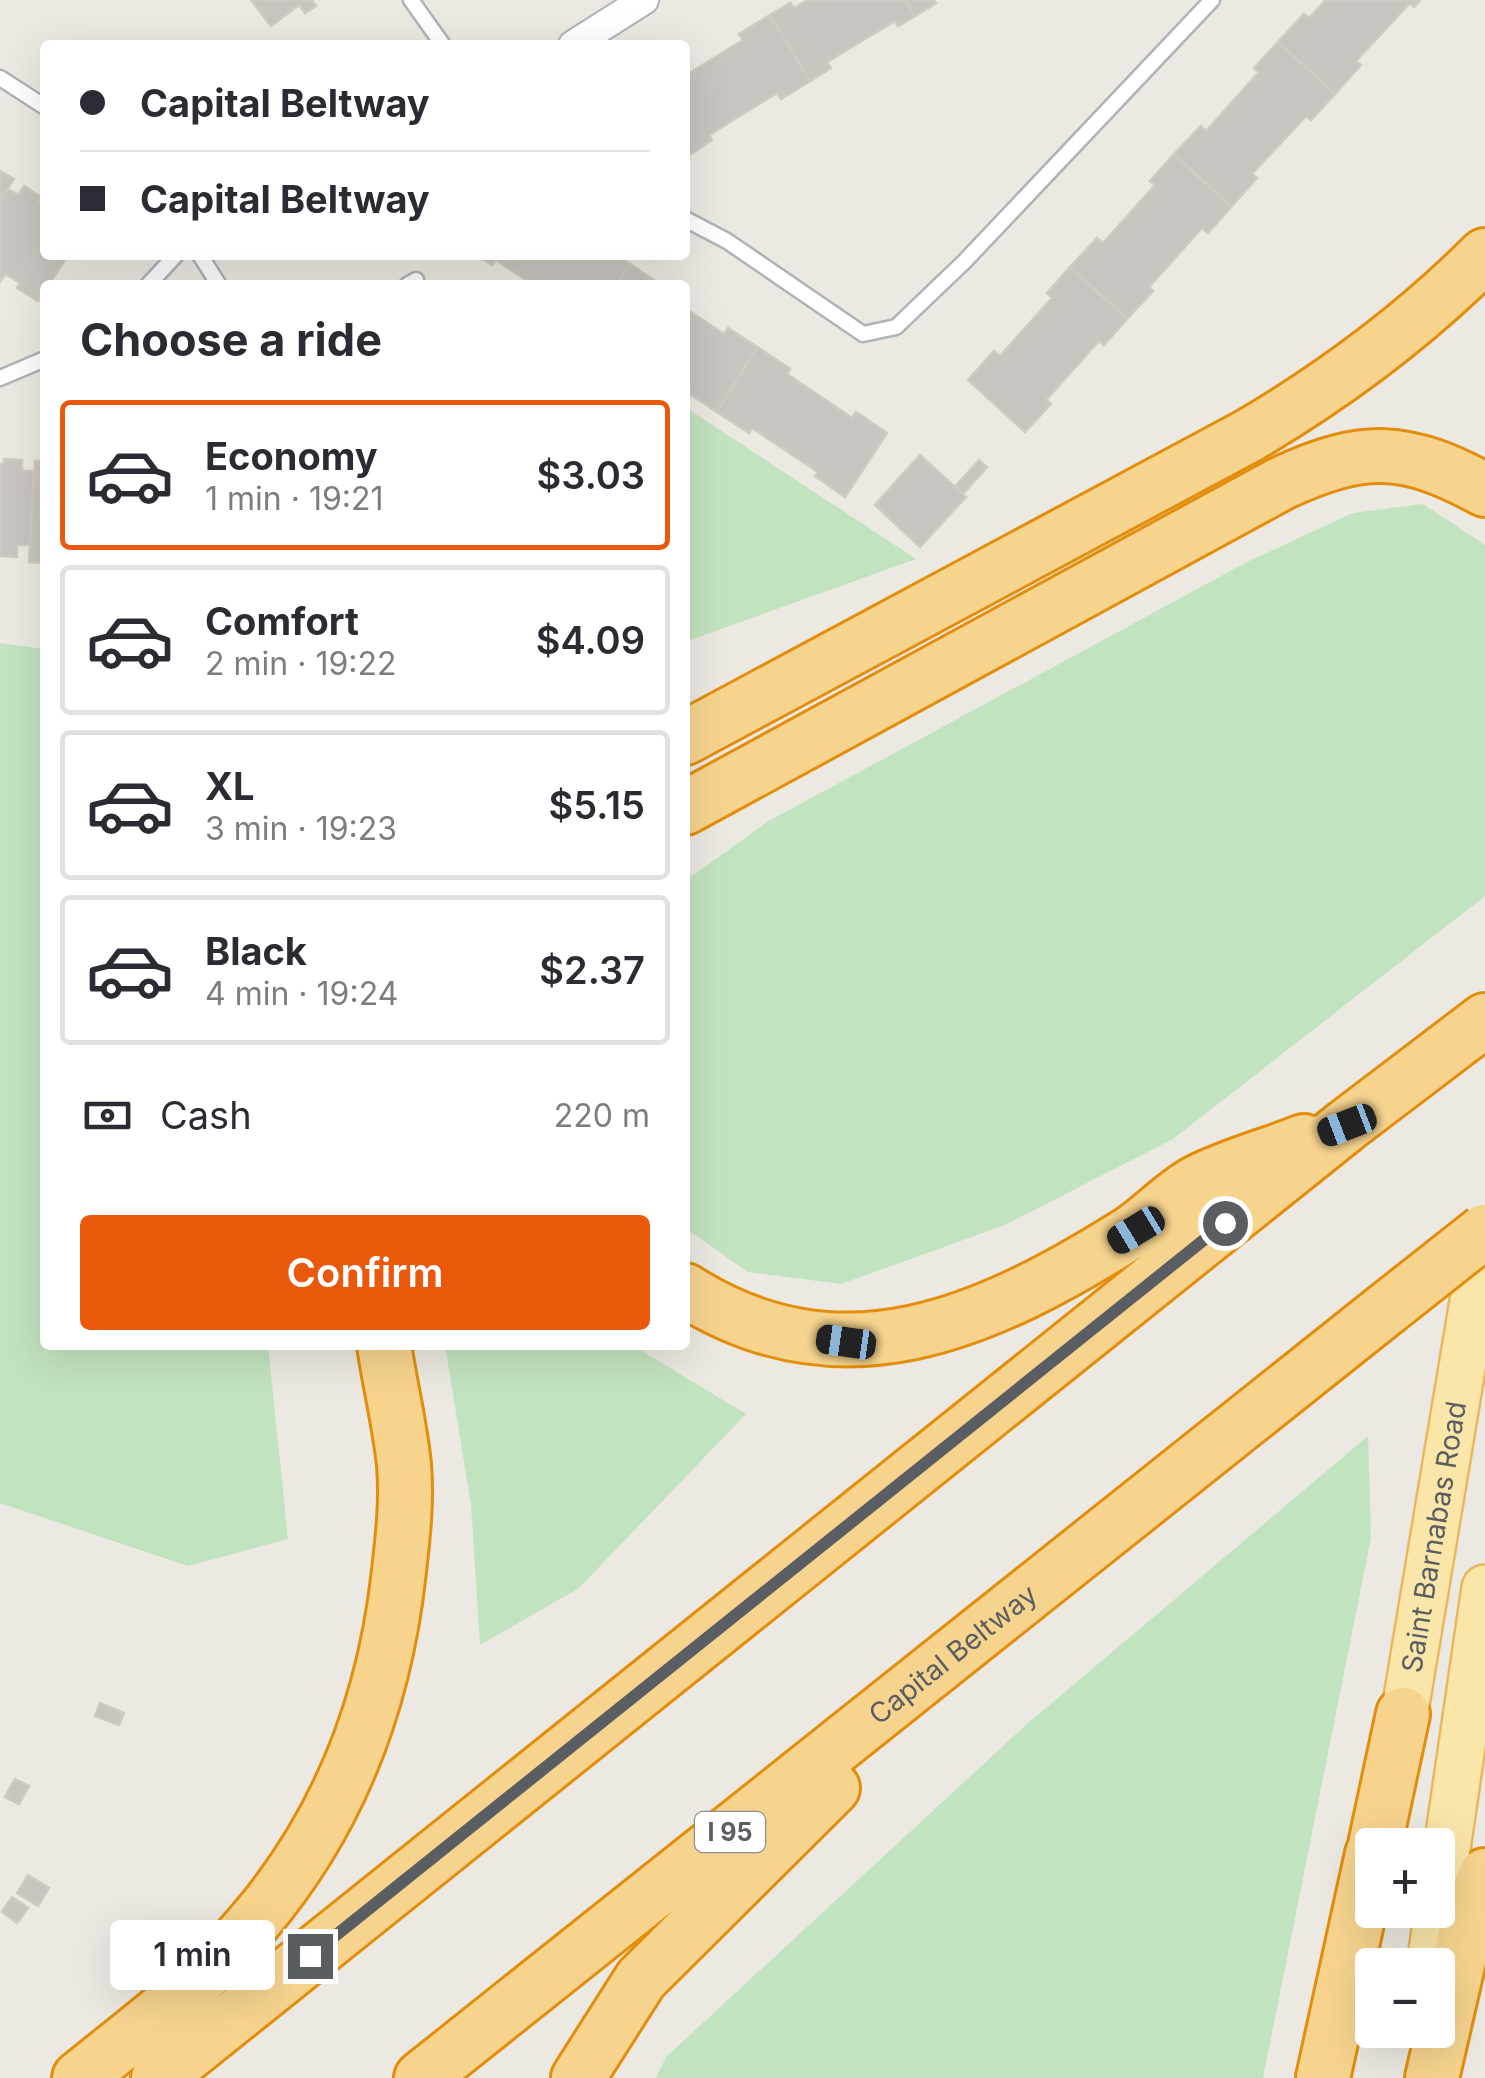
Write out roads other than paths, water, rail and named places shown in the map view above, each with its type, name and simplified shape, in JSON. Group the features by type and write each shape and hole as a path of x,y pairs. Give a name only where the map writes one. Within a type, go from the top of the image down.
{"highway":[{"path":"690,735 1314,398 1438,303 1485,255"},
{"path":"690,805 1322,464 1365,455 1408,456 1451,471 1485,490"},
{"path":"158,2078 1347,1125 1485,1020"},
{"path":"690,1293 722,1314 782,1332 846,1342 916,1334 982,1311 1062,1275 1136,1230 1196,1182 1347,1125"},
{"name":"Capital Beltway","path":"421,2078 1282,1393 1383,1319 1485,1230"},
{"path":"1383,1319 1485,1259"},
{"path":"79,2078 207,1972 254,1924 302,1862 336,1802 361,1744 387,1647 404,1526 404,1466 385,1350"},
{"path":"578,2078 641,1980 1038,1586"},
{"path":"1378,1828 1404,1714"},
{"path":"1432,2078 1472,1908 1485,1875"},
{"path":"1323,2078 1356,1928"}],"main road":[{"name":"Saint Barnabas Road","path":"1386,1828 1485,1230"},
{"path":"1432,1948 1485,1588"},
{"path":"1347,2078 1370,1928"},
{"path":"1414,2078 1418,2048"}],"street":[{"path":"581,40 644,0"}],"lane":[{"path":"411,0 439,40"},
{"path":"690,222 727,241 863,334 896,327 964,262 1212,0"},
{"path":"0,78 40,104"},
{"path":"153,280 171,260"},
{"path":"0,378 40,361"}]}
